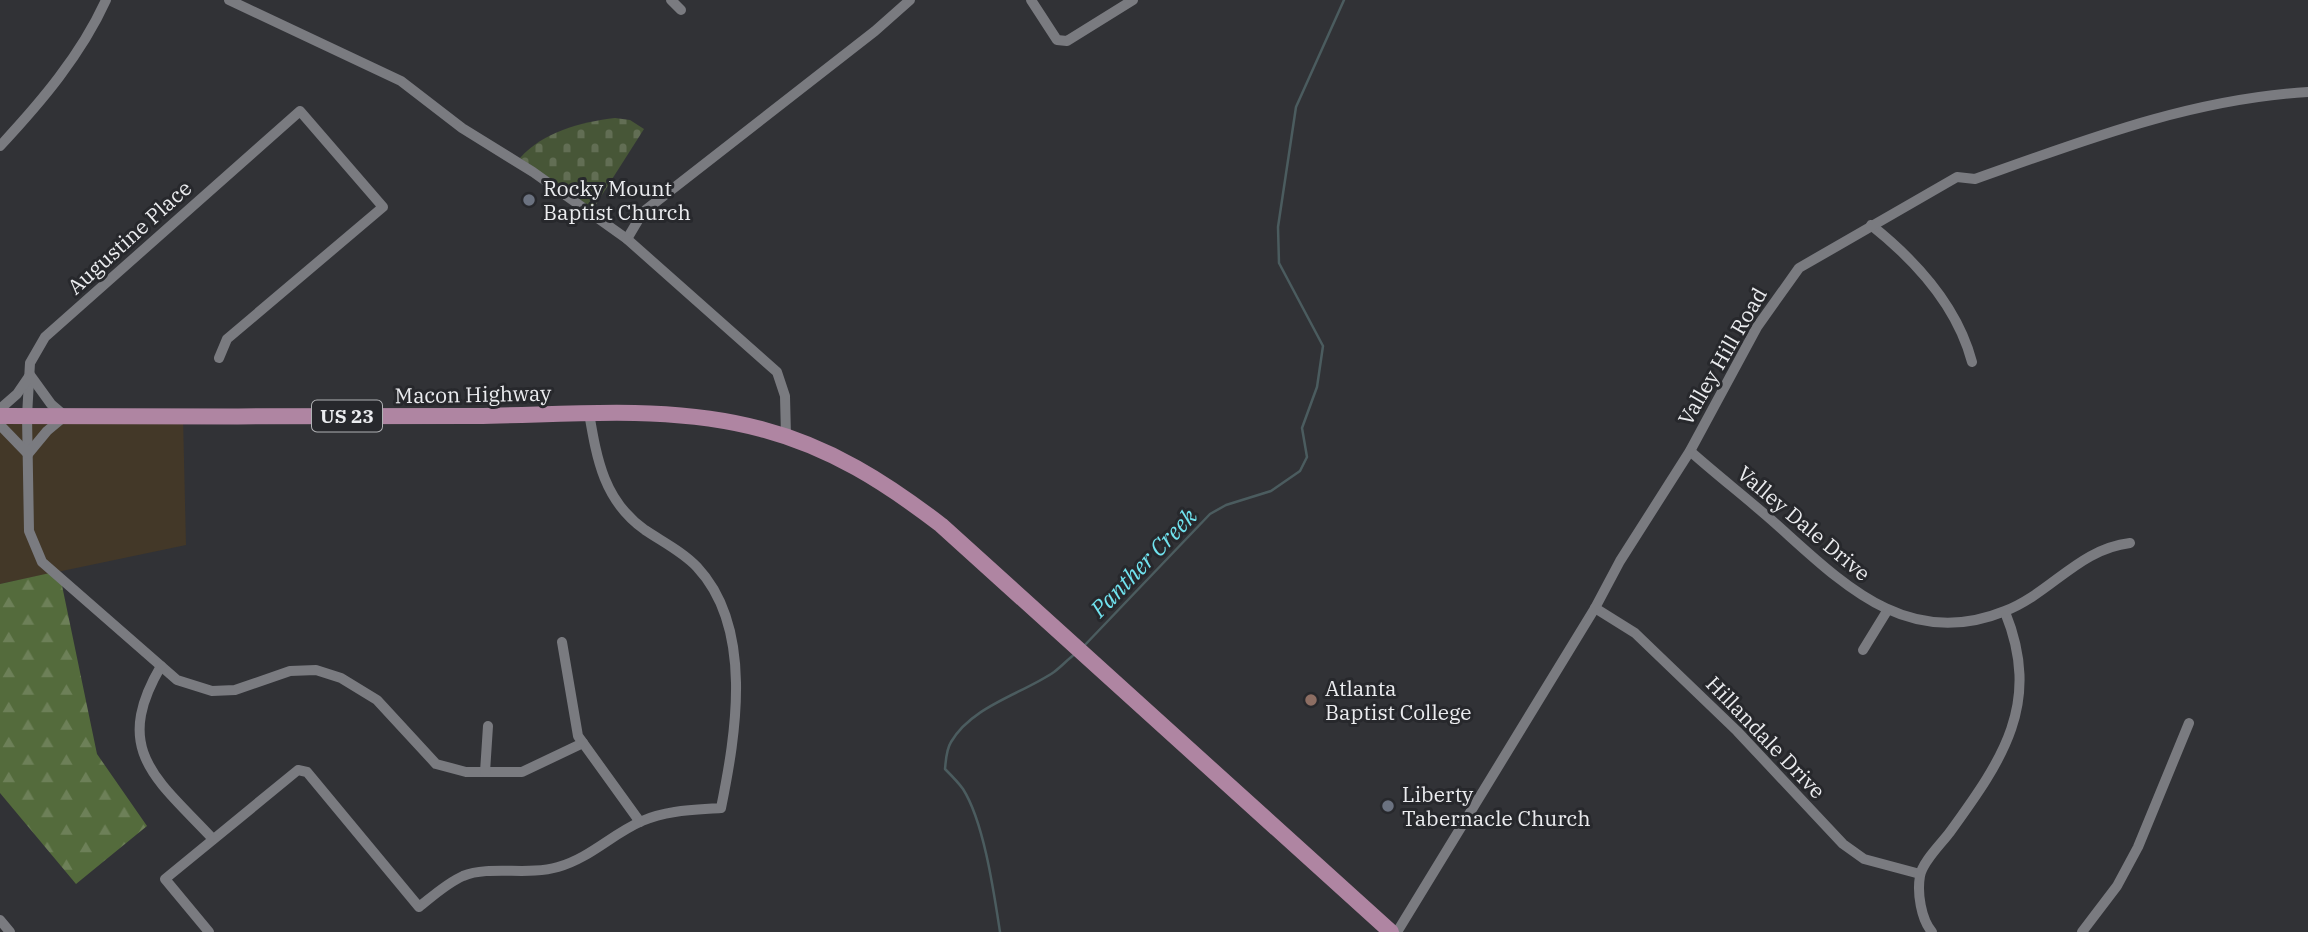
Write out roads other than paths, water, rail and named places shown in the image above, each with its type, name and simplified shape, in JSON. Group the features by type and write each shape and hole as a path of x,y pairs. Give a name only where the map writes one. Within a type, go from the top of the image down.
{"main road":[{"name":"Macon Highway","path":"0,416 589,414 695,417 786,436"},
{"name":"US 23","path":"786,436 860,468 941,525 1391,932"}],"street":[{"path":"0,146 82,47 106,0"},
{"path":"229,0 401,80 462,128 533,172 627,239 777,372 785,396 786,436"},
{"path":"671,0 681,10"},
{"path":"627,239 643,212 875,31 910,0"},
{"path":"1031,0 1057,40 1067,41 1133,0"},
{"name":"Valley Hill Road","path":"1397,932 1595,608 1620,561 1690,451 1757,327 1799,268 1957,177 1975,179 2097,135 2232,99 2308,92"},
{"name":"Augustine Place","path":"219,358 227,339 383,207 300,111 45,337 30,363 27,416 29,531 42,562 177,680 212,691 261,683 290,671 316,670 341,678 377,700 436,764 466,772 522,772 583,743"},
{"path":"1871,225 1908,254 1961,325 1972,362"},
{"path":"0,409 17,394 30,375 51,404 65,416 47,431 28,454 0,425"},
{"path":"209,932 165,879 298,770 307,772 419,907 445,887 476,873 522,873 556,868 579,860 640,822 679,811 721,808 737,681 732,631 712,585 696,566 625,514 611,494 598,463 589,414"},
{"name":"Valley Dale Drive","path":"1690,451 1848,589 1887,611 1941,622 2005,612 2084,558 2111,545 2130,543"},
{"name":"Hillandale Drive","path":"1595,608 1634,632 1737,732 1843,844 1864,859 1920,874"},
{"path":"1863,650 1887,611"},
{"path":"1932,932 1922,911 1920,874 1993,773 2010,736 2020,689 2018,644 2005,612"},
{"path":"562,642 578,736 640,822"},
{"path":"161,666 145,694 138,717 145,760 167,789 214,839"},
{"path":"2082,932 2117,886 2138,847 2189,723"},
{"path":"485,772 488,726"},
{"path":"0,920 10,932"}],"waterway":[{"name":"Panther Creek","path":"1083,647 1210,514 1226,505 1271,491 1300,471 1307,457 1302,428 1317,387 1323,346 1279,263 1278,227 1296,107 1344,0"},
{"name":"Panther Creek","path":"1000,932 977,820 963,789 945,769 947,752 951,742 971,719 1054,672 1075,654"}],"place":[{"name":"Rocky Mount Baptist Church","path":"529,200"},
{"name":"Atlanta Baptist College","path":"1311,700"},
{"name":"Liberty Tabernacle Church","path":"1388,806"}]}
